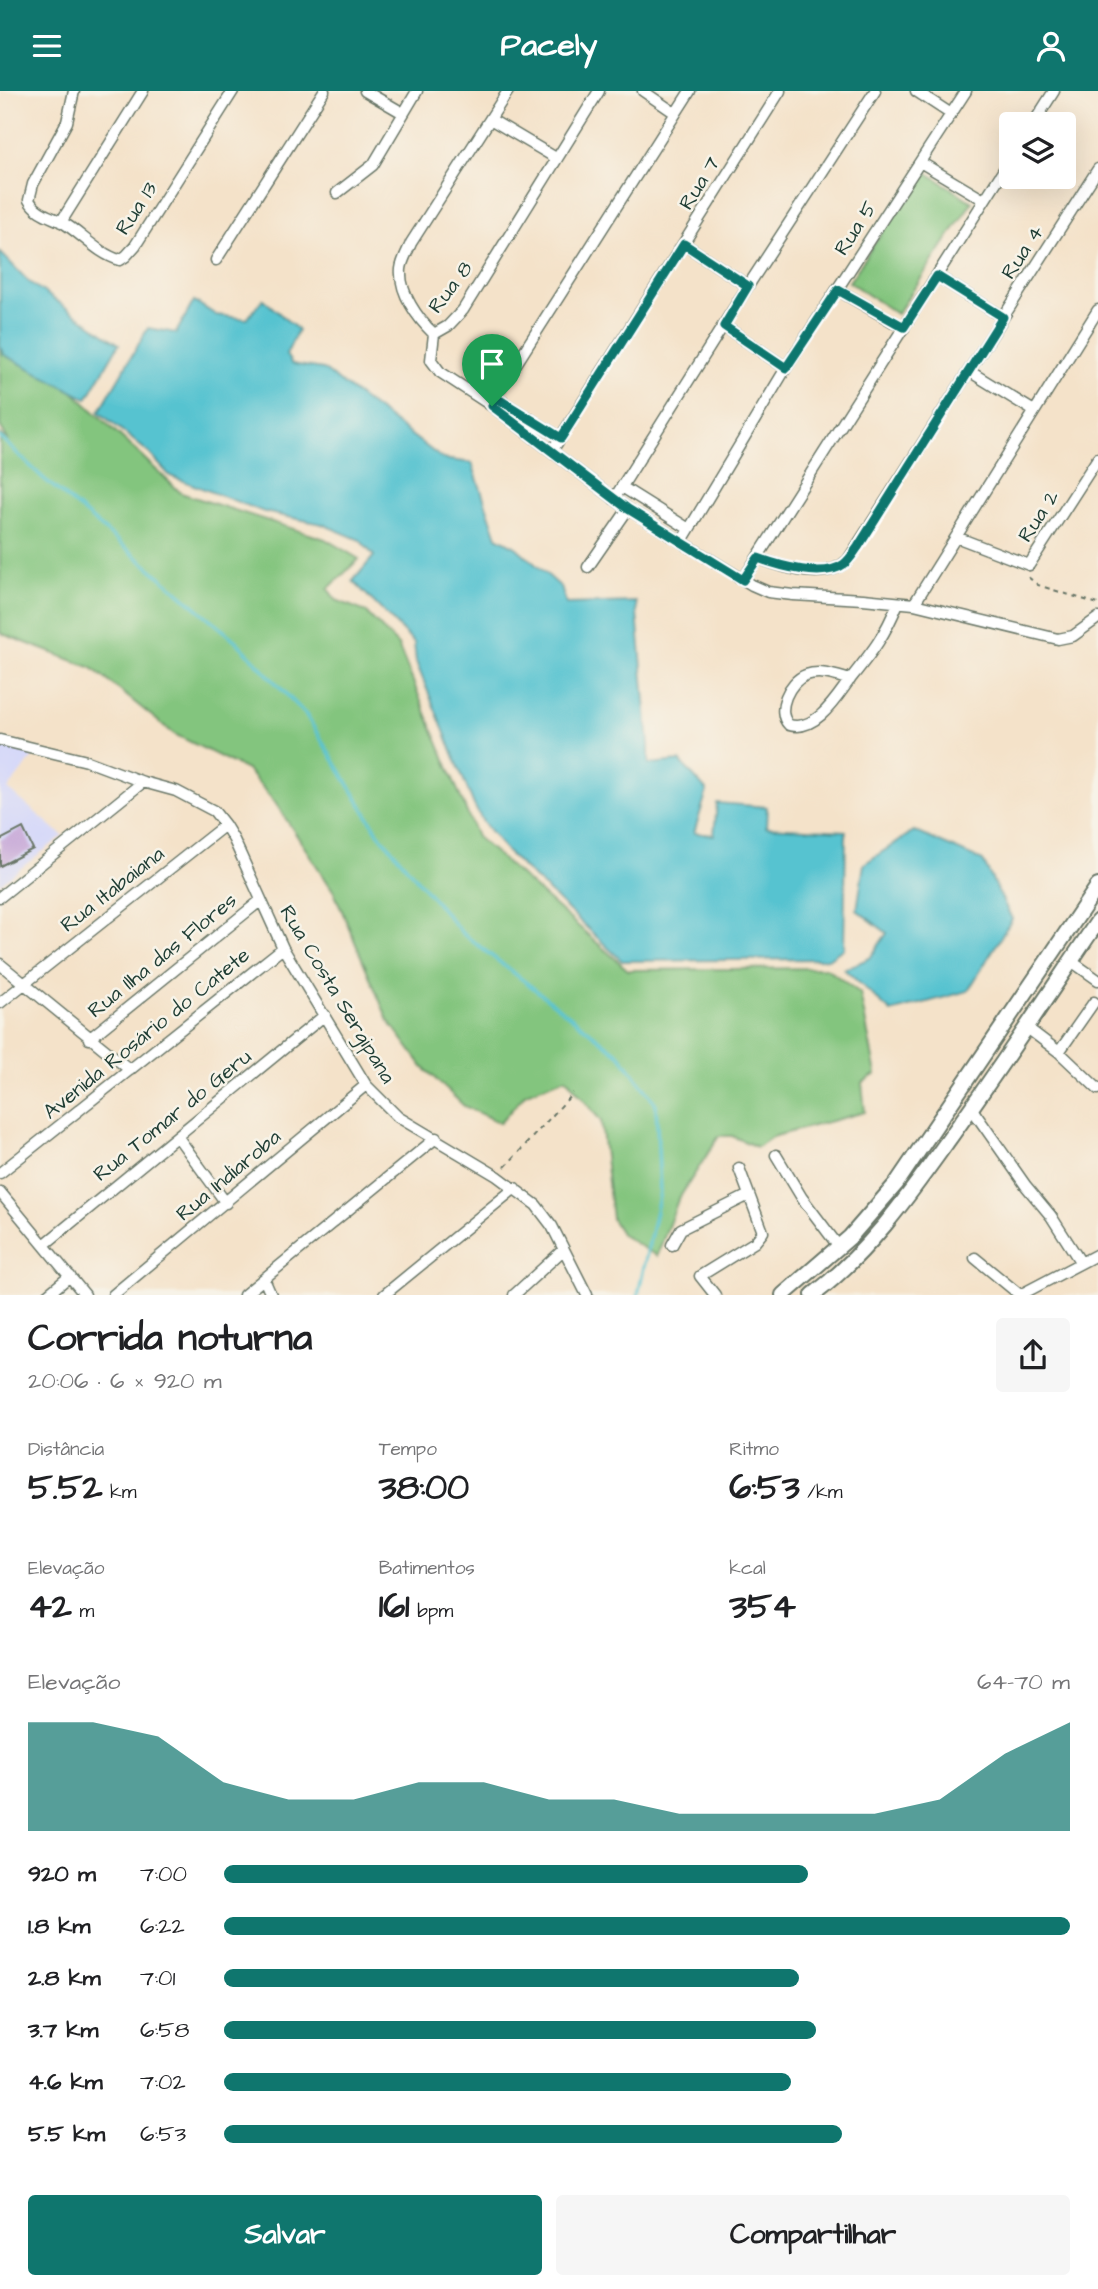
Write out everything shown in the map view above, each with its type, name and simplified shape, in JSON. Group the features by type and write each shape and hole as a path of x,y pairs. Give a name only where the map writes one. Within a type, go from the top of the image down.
{"street":[{"path":"74,91 66,122 37,175 29,198 31,205 61,222 143,91"},
{"name":"Rua 13","path":"61,222 109,256 120,260 127,256 233,91"},
{"path":"216,260 324,91"},
{"path":"365,91 403,113"},
{"path":"337,193 373,165 417,91"},
{"name":"Rua 8","path":"508,91 411,243 402,264 402,279 409,300 421,320 434,334 448,326 463,310 599,91"},
{"path":"643,91 675,113"},
{"path":"494,402 690,91"},
{"name":"Rua 7","path":"552,451 780,91"},
{"path":"614,499 748,286 876,91"},
{"path":"916,91 951,114"},
{"name":"Rua 5","path":"682,541 786,368 966,91"},
{"path":"1040,112 1054,91"},
{"path":"490,119 556,158"},
{"path":"920,162 984,200"},
{"name":"Rua 4","path":"758,558 779,566 827,571 844,564 858,547 1098,169"},
{"path":"743,580 999,177"},
{"path":"684,244 748,286"},
{"path":"937,276 1003,317"},
{"path":"838,290 904,327"},
{"path":"914,604 1098,310"},
{"path":"724,326 786,368"},
{"path":"434,334 431,352 433,365 439,372 561,438"},
{"path":"969,371 1034,411"},
{"path":"494,402 628,509 761,589 778,593 914,604 1058,639 1073,636 1098,618"},
{"name":"Rua 2","path":"956,537 1029,565 1098,458"},
{"path":"622,487 689,529"},
{"path":"588,567 628,509"},
{"path":"850,680 821,673 802,676 790,689 782,712 784,720 793,726 808,723 829,707 875,650 898,603"},
{"name":"Rua Costa Sergipana","path":"0,740 88,761 195,799 214,811 225,825 242,857 283,948 366,1085 398,1117 497,1175 536,1205 547,1218 587,1295"},
{"path":"0,897 143,782"},
{"name":"Rua Itabaiana","path":"2,1002 225,825"},
{"path":"783,1295 839,1247 896,1184 1098,886"},
{"name":"Rua Ilha das Flores","path":"89,1039 260,901"},
{"path":"813,1295 851,1262 901,1206 972,1109 1098,921"},
{"name":"Avenida Rosário do Catete","path":"0,1173 283,948"},
{"path":"1071,961 1098,980"},
{"path":"0,964 130,1070"},
{"path":"0,1012 2,1002"},
{"path":"1059,1052 1094,1002"},
{"name":"Rua Tomar do Geru","path":"44,1245 325,1015"},
{"path":"1026,1027 1059,1052 1098,1089"},
{"name":"Rua Indiaroba","path":"113,1295 366,1085"},
{"path":"972,1109 1026,1186 1051,1216 1081,1263"},
{"path":"177,1136 226,1203"},
{"path":"244,1295 436,1138"},
{"path":"776,1155 802,1198 839,1247"},
{"path":"715,1295 700,1276 755,1242 764,1232 739,1168"},
{"path":"384,1295 515,1188"},
{"path":"0,1192 85,1295"},
{"path":"672,1245 681,1229 749,1195"},
{"path":"514,1295 563,1249"},
{"path":"975,1258 1020,1295 1098,1254"},
{"path":"47,1295 70,1276"},
{"path":"264,1279 271,1295"}],"path":[{"path":"1029,565 1028,577 1032,583 1098,604"},
{"path":"497,1175 573,1093"}],"shaded area":[{"path":"0,744 36,753 8,789 63,836 0,884"}],"green space":[{"path":"923,170 972,202 897,314 849,282"},
{"path":"0,348 66,385 181,493 325,539 359,559 328,589 336,600 366,612 398,645 477,837 628,970 826,968 860,993 876,1074 862,1083 865,1112 772,1137 757,1147 732,1136 719,1136 678,1200 657,1256 622,1235 612,1219 601,1121 566,1078 526,1093 500,1123 464,1106 423,1067 388,1020 334,892 274,801 247,770 174,734 92,668 0,633 0,434 9,441 0,426"}],"water":[{"path":"0,252 29,282 119,344 87,399 4,355 0,347"},
{"path":"263,299 298,330 286,355 292,364 323,369 443,459 472,463 497,537 516,547 561,587 566,604 636,602 649,764 680,761 707,791 694,833 714,835 717,803 767,807 766,827 846,831 844,948 828,959 622,961 507,852 483,822 416,662 414,643 353,581 374,556 360,540 322,524 264,512 170,476 148,452 99,412 148,328 176,333 194,301 216,315 247,319"},
{"path":"914,831 983,861 1012,919 968,991 891,1012 844,969 870,958 887,933 857,910 864,864"}],"building":[{"path":"23,828 33,849 0,866 0,840"}],"waterway":[{"path":"0,437 43,478 236,641 306,715 379,834 462,933 620,1055 656,1104 660,1192 638,1295"}],"route":[{"path":"684,244 748,286 724,326 786,368 838,290 904,327 937,276 1003,317 858,547 844,564 833,570 779,566 758,558 743,580 628,509 492,406 495,397 561,438 684,244"}]}
